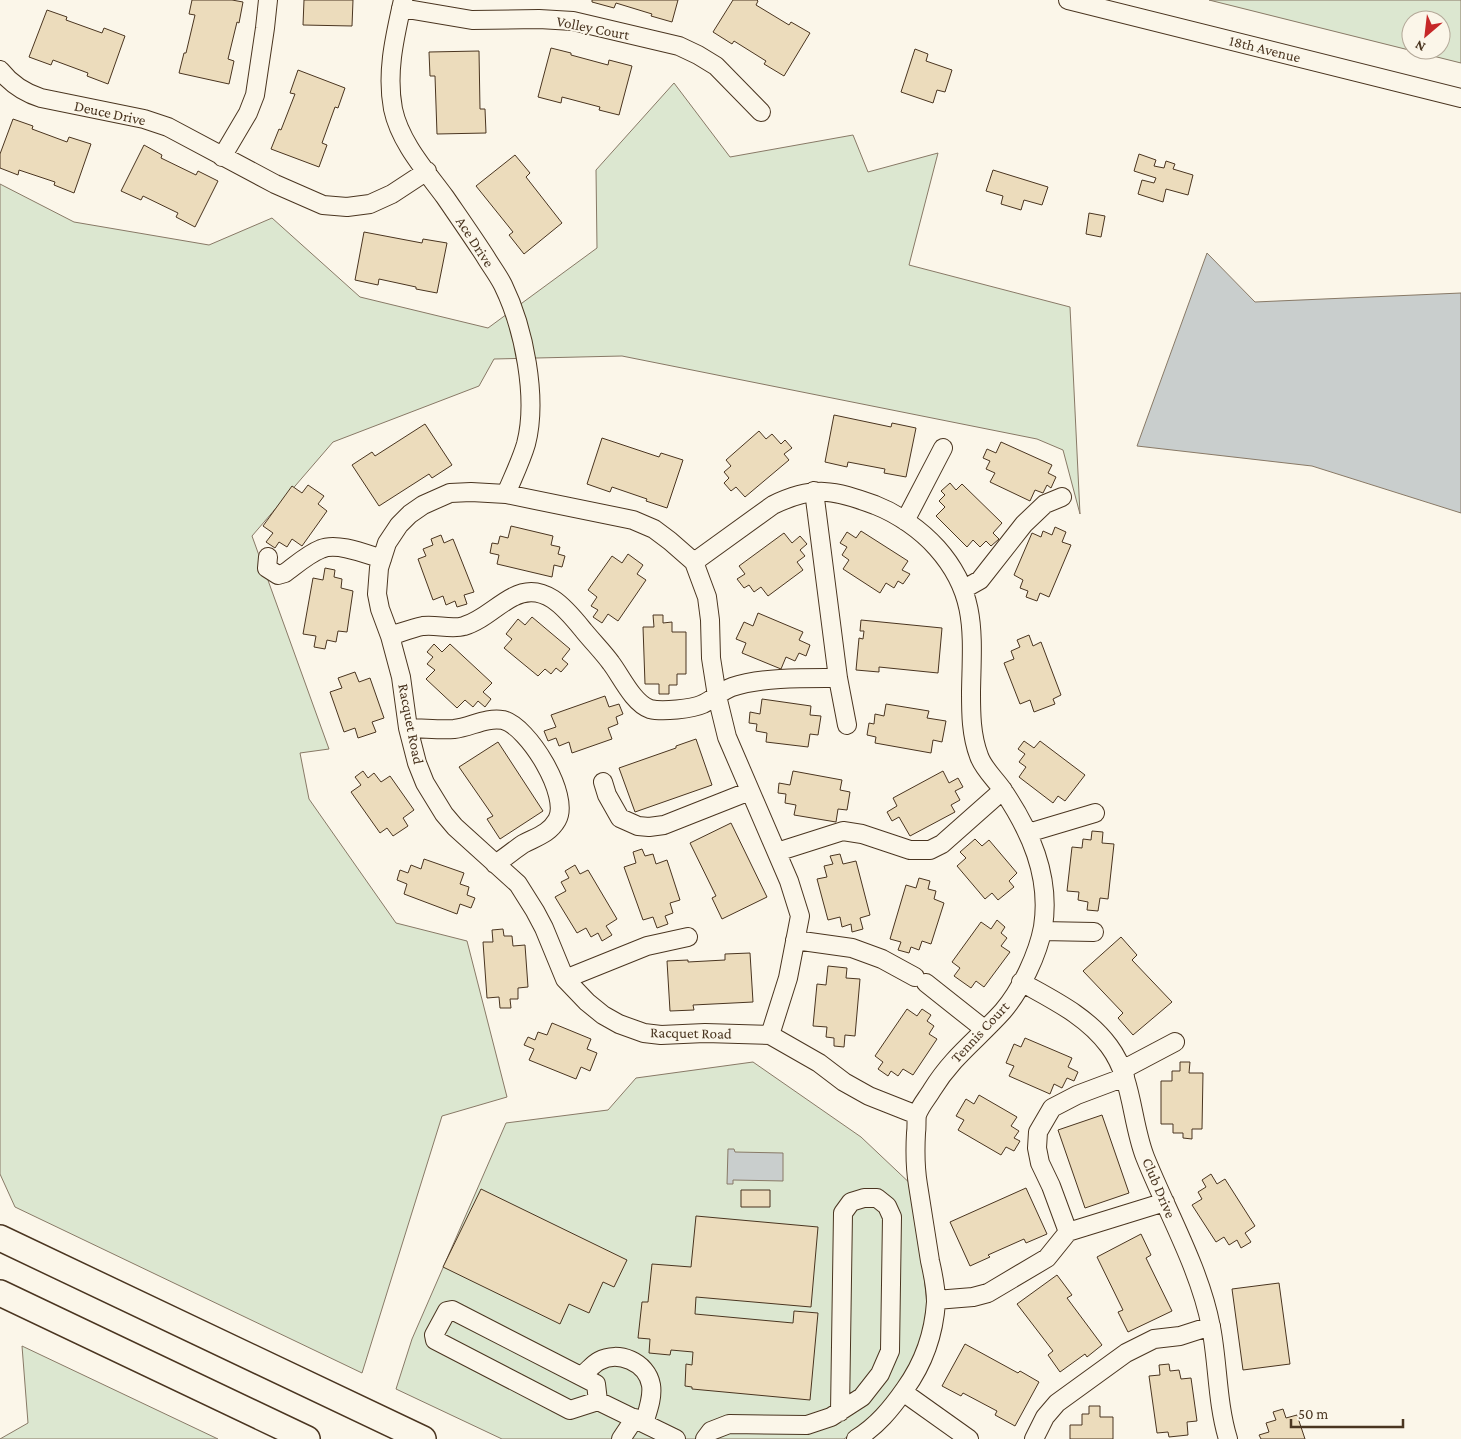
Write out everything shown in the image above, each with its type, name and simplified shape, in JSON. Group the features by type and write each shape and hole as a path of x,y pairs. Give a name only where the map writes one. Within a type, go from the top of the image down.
{"highway":[{"path":"0,1238 423,1439"},
{"path":"0,1293 307,1439"}],"street":[{"path":"222,157 248,113 255,95 268,0"},
{"name":"18th Avenue","path":"1068,0 1461,98"},
{"name":"Volley Court","path":"402,4 472,20 539,19 573,21 679,46 716,66 761,112"},
{"name":"Ace Drive","path":"402,4 390,64 390,89 397,123 411,149 503,284 513,308 527,363 530,382 529,428 522,457 506,494"},
{"name":"Deuce Drive","path":"0,70 27,93 41,98 160,124 193,139 222,157 311,201 335,207 359,207 382,200 427,171"},
{"path":"905,521 943,448"},
{"path":"814,491 838,678 847,725"},
{"name":"Tennis Court","path":"694,562 773,505 788,498 814,491 846,494 882,508 905,521 932,542 958,576 970,611 972,629 971,714 979,758 1003,790 1028,833 1040,862 1044,886 1044,912 1042,931 1034,958 1009,1004 956,1057 940,1077 917,1115 914,1164 936,1300 931,1331 917,1372 885,1416 856,1439"},
{"name":"Racquet Road","path":"770,1035 788,978 800,916 789,881 728,737 717,696 710,658 710,620 707,597 694,562 654,529 633,520 506,494 471,492 450,494 423,505 410,514 393,533 387,543 378,575 380,609 390,636 401,677 408,728 417,763 434,800 455,826 518,884 535,911 566,979 587,1002 603,1015 619,1024 644,1033 661,1035 705,1033 770,1035 819,1063 844,1082 869,1096 917,1115"},
{"path":"964,589 980,580 1024,524 1045,504 1062,497"},
{"path":"268,557 267,568 278,575 321,549 330,546 382,559"},
{"path":"390,636 423,626 447,628 465,626 488,614 514,596 527,592 540,593 558,602 569,613 612,663 639,701 650,709 690,708 701,705 732,687 755,682 795,678 838,678"},
{"path":"408,728 454,729 491,719 502,720 509,722 521,732 541,757 552,775 558,792 561,810 558,819 547,832 524,844 495,864"},
{"path":"603,782 607,795 620,818 638,826 649,827 664,825 750,790"},
{"path":"777,852 843,831 862,834 910,850 930,850 942,844 1003,790"},
{"path":"1028,833 1095,814"},
{"path":"1042,931 1094,932"},
{"path":"566,979 647,946 688,937"},
{"path":"795,940 852,948 882,959 920,980 984,1030"},
{"name":"Club Drive","path":"1021,982 1067,1008 1093,1026 1112,1050 1123,1074 1145,1155 1202,1292 1211,1326 1220,1398 1228,1439"},
{"path":"1068,1232 1051,1186 1040,1164 1037,1148 1038,1132 1052,1108 1123,1074 1175,1042"},
{"path":"705,1439 711,1432 729,1424 807,1425 831,1417 840,1412 862,1397 880,1374 890,1351 892,1217 887,1206 877,1198 864,1198 851,1202 843,1213 840,1412"},
{"path":"936,1300 988,1293 1047,1258 1068,1232 1165,1202"},
{"path":"598,1401 596,1384 452,1310 447,1311 434,1335 434,1340 570,1410 598,1401 647,1427 676,1439"},
{"path":"1034,1439 1045,1417 1057,1403 1126,1353 1154,1339 1180,1336 1211,1326"},
{"path":"581,1376 599,1360 614,1357 626,1357 639,1365 649,1376 652,1386 647,1427"},
{"path":"902,1392 969,1439"},
{"path":"622,1439 647,1427"}],"green space":[{"path":"1209,0 1461,0 1461,63 1449,60 1451,60 1451,10 1401,10 1401,48"},
{"path":"674,83 730,157 853,135 868,172 938,153 909,265 1070,307 1080,514 1063,450 1037,439 622,356 494,359 479,386 333,442 252,536 329,749 300,753 309,799 396,923 467,941 507,1097 442,1116 362,1373 15,1207 0,1174 0,184 74,222 209,245 272,218 360,297 488,328 597,248 596,170"},
{"path":"753,1062 861,1137 915,1188 930,1334 907,1395 844,1439 502,1439 396,1389 412,1339 506,1123 608,1110 636,1078"},
{"path":"22,1346 218,1439 0,1439 28,1423"}],"shaded area":[{"path":"1207,253 1255,302 1461,293 1461,513 1312,466 1137,446"},
{"path":"728,1149 734,1149 735,1152 783,1153 783,1181 733,1180 733,1184 727,1184"}],"building":[{"path":"192,0 232,0 243,2 228,59 234,61 229,84 179,73 195,15 189,14"},
{"path":"304,0 353,0 352,26 303,25"},
{"path":"592,0 678,0 672,22 616,3 614,8 592,2"},
{"path":"733,0 757,0 756,5 789,25 791,22 810,33 784,76 764,64 766,61 734,41 732,44 713,32"},
{"path":"47,10 67,17 66,20 102,33 104,28 125,36 108,84 87,76 88,73 53,60 51,65 29,57"},
{"path":"551,48 608,65 609,60 632,66 619,115 599,110 600,107 562,97 561,103 538,97"},
{"path":"915,49 928,54 926,61 952,70 945,92 937,90 933,103 901,92"},
{"path":"479,51 480,109 485,109 486,133 437,134 435,76 430,76 429,52"},
{"path":"298,70 345,88 338,108 335,107 322,143 327,145 319,167 271,149 279,129 281,130 295,94 290,93"},
{"path":"13,119 33,126 32,129 67,142 69,137 91,144 74,193 54,185 55,182 19,170 18,175 0,168 0,154"},
{"path":"144,145 162,155 161,158 196,175 198,171 218,181 195,227 176,217 178,213 143,196 141,200 121,191"},
{"path":"1139,154 1156,160 1154,166 1164,168 1166,161 1175,164 1173,169 1193,175 1188,195 1166,189 1163,202 1138,194 1142,180 1154,183 1156,178 1134,171"},
{"path":"515,155 530,173 526,177 562,223 524,254 509,235 513,232 476,186"},
{"path":"993,170 1048,187 1042,205 1024,200 1021,210 1001,204 1003,196 986,191"},
{"path":"1089,213 1105,216 1101,237 1086,234"},
{"path":"364,232 422,243 423,239 447,243 437,293 379,279 378,285 355,280"},
{"path":"834,415 891,427 892,423 916,428 906,477 884,473 885,469 848,462 847,467 825,462"},
{"path":"425,424 452,465 432,478 429,474 379,506 352,465 372,452 375,456"},
{"path":"759,431 766,439 772,434 781,444 785,440 792,448 784,454 789,460 745,497 736,487 731,491 724,483 729,478 724,472 731,466 726,460"},
{"path":"602,438 659,457 661,453 683,460 667,508 612,487 610,492 587,484"},
{"path":"1001,442 1052,465 1048,473 1056,477 1051,488 1047,485 1043,493 1035,490 1030,501 990,482 995,473 986,469 990,461 983,458 987,449 996,453"},
{"path":"950,483 956,490 962,484 1002,523 993,533 999,539 991,546 986,541 980,547 973,540 967,547 936,516 945,507 939,501 945,495 941,491"},
{"path":"308,485 324,496 318,504 327,511 302,546 292,539 287,547 279,542 275,548 266,542 273,533 263,526 292,486 302,493"},
{"path":"511,526 553,536 551,545 560,547 558,554 565,556 562,567 554,565 552,577 497,564 499,555 490,553 492,543 498,544 500,536 508,538"},
{"path":"1055,527 1066,532 1062,542 1071,545 1049,597 1040,593 1037,601 1026,597 1028,591 1020,588 1023,580 1014,575 1032,533 1041,537 1043,531 1052,535"},
{"path":"861,531 908,561 902,570 910,574 903,584 898,581 894,588 886,583 880,593 843,569 849,560 842,555 847,547 840,543 847,532 856,538"},
{"path":"784,533 792,543 800,536 807,544 800,550 805,556 797,562 803,570 768,596 761,587 754,592 749,585 744,588 737,579 745,574 739,566"},
{"path":"441,535 444,543 453,539 474,592 464,595 467,604 457,607 455,601 446,605 443,596 433,600 418,559 426,556 423,549 433,545 431,539"},
{"path":"628,554 643,565 637,574 646,580 618,621 608,614 602,623 593,617 598,610 591,606 597,597 588,590 612,556 622,563"},
{"path":"325,568 335,570 334,577 342,579 341,588 353,591 347,632 338,631 336,642 327,640 325,649 314,647 316,636 303,634 313,578 323,580"},
{"path":"758,613 803,632 799,640 810,645 806,656 799,653 795,661 786,657 781,669 742,653 746,643 736,639 744,622 753,626"},
{"path":"653,615 663,615 663,623 672,622 672,632 686,632 686,674 677,674 677,685 669,685 669,694 659,694 659,684 645,684 643,627 654,627"},
{"path":"532,617 570,649 562,659 568,664 561,672 556,668 551,674 545,669 538,676 504,648 512,639 506,634 518,619 525,625"},
{"path":"861,620 942,628 938,673 879,667 879,672 856,670 859,638 863,639 864,631 860,631"},
{"path":"1029,635 1033,646 1041,642 1061,695 1053,699 1055,704 1034,712 1030,700 1020,704 1004,663 1014,659 1011,651 1020,647 1017,640"},
{"path":"434,644 442,652 450,644 492,683 483,692 491,699 485,707 478,701 473,707 465,700 457,708 426,679 435,670 427,664 433,657 427,652"},
{"path":"355,672 359,682 370,678 384,718 372,722 376,732 358,738 355,728 344,732 330,692 342,688 338,678"},
{"path":"605,696 609,707 619,704 623,714 616,717 618,724 608,728 612,739 572,753 569,742 559,746 556,738 548,741 544,731 556,727 551,715"},
{"path":"762,699 811,706 810,715 821,716 818,735 810,734 808,747 766,742 767,733 756,731 757,724 749,723 750,712 760,714"},
{"path":"886,704 929,711 927,718 946,721 942,742 933,740 931,753 875,743 876,737 867,735 869,723 874,724 875,714 884,716"},
{"path":"696,739 712,785 635,812 619,768"},
{"path":"1024,741 1034,748 1040,741 1085,775 1065,801 1058,796 1053,803 1019,777 1026,767 1019,762 1025,754 1018,749"},
{"path":"498,742 543,811 500,839 487,819 493,816 459,767"},
{"path":"363,771 368,778 374,773 381,782 390,776 414,810 403,818 408,826 393,836 387,828 380,833 351,792 361,785 355,777"},
{"path":"793,771 842,780 840,790 850,792 847,810 838,809 836,822 794,815 796,805 785,803 786,794 778,793 779,783 790,785"},
{"path":"943,771 949,783 958,778 963,787 955,791 960,800 951,805 955,812 910,836 899,817 892,821 887,812 897,806 893,798"},
{"path":"731,823 767,897 722,919 712,898 716,896 690,843"},
{"path":"1092,831 1103,832 1102,843 1114,844 1108,899 1100,898 1098,911 1087,910 1088,902 1078,900 1079,892 1067,891 1072,847 1082,848 1083,839 1091,840"},
{"path":"975,839 982,846 989,840 1017,873 1009,881 1014,887 998,900 992,893 985,899 957,866 966,858 960,852"},
{"path":"642,849 645,856 653,854 656,864 667,860 680,900 670,903 673,913 665,916 668,924 657,928 653,917 643,920 624,867 636,863 633,852"},
{"path":"840,854 843,864 856,861 870,915 860,918 863,929 852,932 851,924 842,927 840,917 828,920 817,879 827,877 824,866 833,864 830,856"},
{"path":"424,859 464,873 460,884 469,887 467,895 475,898 471,908 460,904 457,914 404,894 407,884 397,880 400,870 408,873 411,865 421,869"},
{"path":"575,865 580,874 588,870 617,919 606,926 612,935 602,941 598,933 591,937 586,928 577,933 555,897 566,891 561,882 569,878 565,871"},
{"path":"919,878 930,881 928,889 936,891 934,899 944,903 931,944 922,941 919,950 911,947 909,953 898,950 901,942 890,939 906,885 916,888"},
{"path":"997,920 1005,927 1001,933 1007,938 1001,946 1010,952 984,987 976,981 971,988 954,976 960,968 952,962 981,922 991,929"},
{"path":"503,929 504,936 512,936 513,946 525,945 528,987 518,988 518,999 510,999 511,1008 500,1008 499,997 487,998 483,942 493,942 492,930"},
{"path":"1121,937 1137,955 1132,960 1172,1002 1133,1035 1118,1018 1123,1013 1083,971"},
{"path":"750,953 753,1002 693,1005 694,1010 670,1011 667,961 725,960 725,954"},
{"path":"828,966 847,968 846,978 860,979 855,1036 845,1035 844,1047 834,1046 834,1038 826,1037 827,1027 813,1026 817,984 826,985"},
{"path":"907,1009 917,1016 922,1009 931,1015 927,1021 934,1026 929,1034 937,1039 913,1075 903,1069 898,1076 891,1071 888,1076 878,1069 883,1062 875,1056"},
{"path":"552,1023 591,1039 587,1049 597,1053 590,1071 581,1067 576,1079 529,1060 534,1049 524,1045 528,1037 535,1040 538,1032 547,1035"},
{"path":"1025,1038 1072,1058 1068,1067 1078,1072 1074,1081 1067,1078 1062,1088 1054,1084 1050,1094 1009,1076 1014,1066 1006,1063 1014,1044 1021,1047"},
{"path":"1180,1062 1190,1062 1189,1073 1203,1073 1202,1129 1192,1129 1192,1139 1183,1138 1183,1133 1173,1133 1173,1124 1161,1124 1161,1081 1172,1081 1172,1071 1180,1071"},
{"path":"979,1095 1017,1117 1011,1126 1019,1131 1014,1138 1020,1141 1014,1151 1006,1147 1001,1155 958,1130 964,1120 956,1116 966,1099 974,1104"},
{"path":"1102,1115 1129,1193 1085,1208 1058,1130"},
{"path":"1211,1174 1217,1184 1225,1179 1255,1226 1245,1233 1251,1242 1241,1248 1237,1240 1229,1245 1224,1237 1216,1242 1192,1205 1202,1199 1198,1192 1206,1187 1202,1180"},
{"path":"1026,1188 1047,1234 1026,1243 1024,1239 988,1255 990,1257 970,1266 950,1222"},
{"path":"481,1189 627,1260 614,1287 603,1282 589,1313 569,1304 560,1324 443,1267"},
{"path":"741,1190 770,1190 770,1207 741,1207"},
{"path":"696,1216 818,1227 811,1307 696,1297 695,1314 793,1323 794,1311 818,1313 810,1400 692,1389 692,1387 685,1386 686,1364 692,1365 693,1352 671,1350 670,1355 649,1353 650,1339 638,1338 642,1302 648,1302 652,1264 691,1267"},
{"path":"1141,1234 1151,1255 1146,1258 1172,1311 1128,1332 1118,1312 1123,1310 1097,1257"},
{"path":"1057,1275 1072,1295 1067,1298 1102,1345 1087,1357 1085,1354 1060,1372 1048,1355 1053,1351 1017,1304"},
{"path":"1279,1283 1290,1364 1243,1370 1232,1289"},
{"path":"965,1344 1018,1373 1020,1371 1039,1382 1015,1426 995,1415 997,1411 963,1393 961,1396 942,1386"},
{"path":"1169,1364 1170,1371 1179,1370 1181,1379 1191,1378 1197,1421 1187,1422 1188,1435 1169,1437 1168,1432 1157,1433 1149,1376 1160,1375 1159,1365"},
{"path":"1089,1406 1100,1406 1100,1417 1113,1417 1113,1439 1070,1439 1070,1425 1082,1425 1082,1414 1089,1414"},
{"path":"1283,1409 1286,1418 1297,1415 1305,1439 1261,1439 1259,1435 1269,1432 1266,1423 1276,1420 1273,1412"}]}
